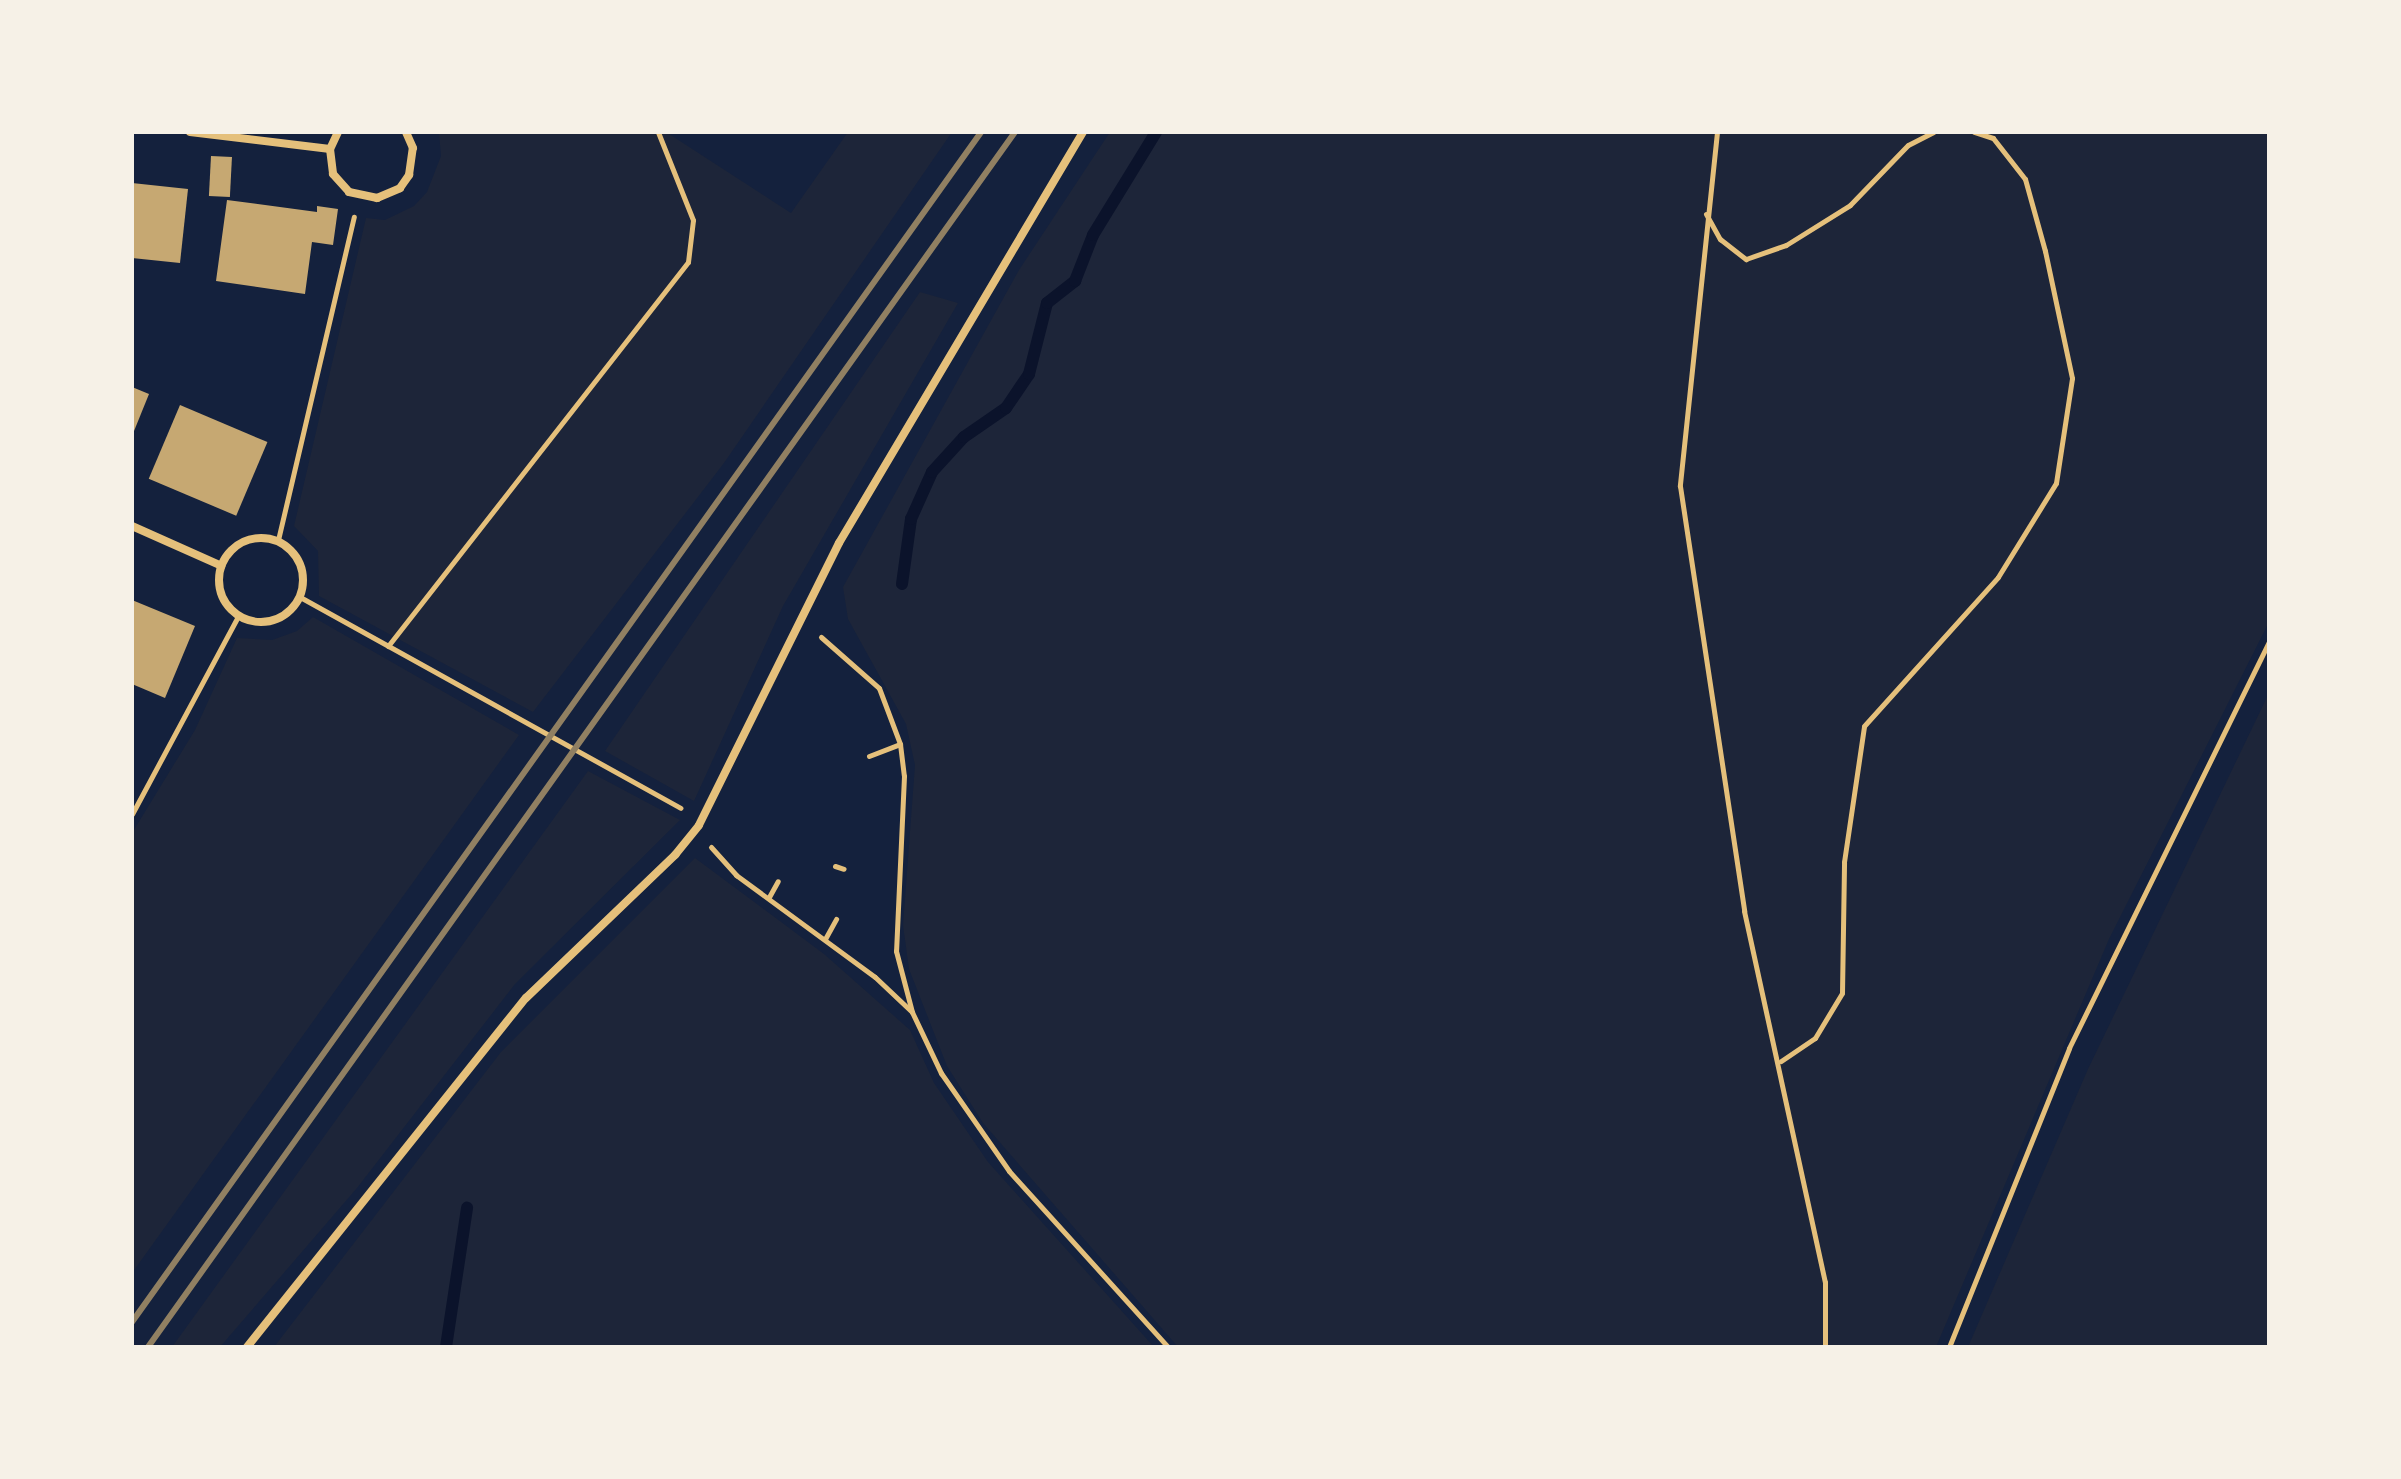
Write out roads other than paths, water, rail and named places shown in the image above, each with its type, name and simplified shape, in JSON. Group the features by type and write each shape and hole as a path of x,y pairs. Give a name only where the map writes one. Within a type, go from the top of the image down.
{"street":[{"path":"190,132 330,149"},
{"path":"338,132 330,149 333,174 359,196 377,198 400,188 413,164 406,132"},
{"path":"247,1347 526,998 675,855 699,825 839,543 1083,132"},
{"path":"132,526 222,566"},
{"path":"278,540 303,573 300,597 278,619 254,622 238,616 223,598 222,566 247,541 278,540"}],"waterway":[{"path":"902,584 911,519 932,472 964,437 1006,408 1029,374 1047,303 1075,281 1093,235 1156,132"},
{"path":"446,1347 467,1208"}],"railway":[{"path":"132,1322 981,132"},
{"path":"148,1347 1015,132"}]}
